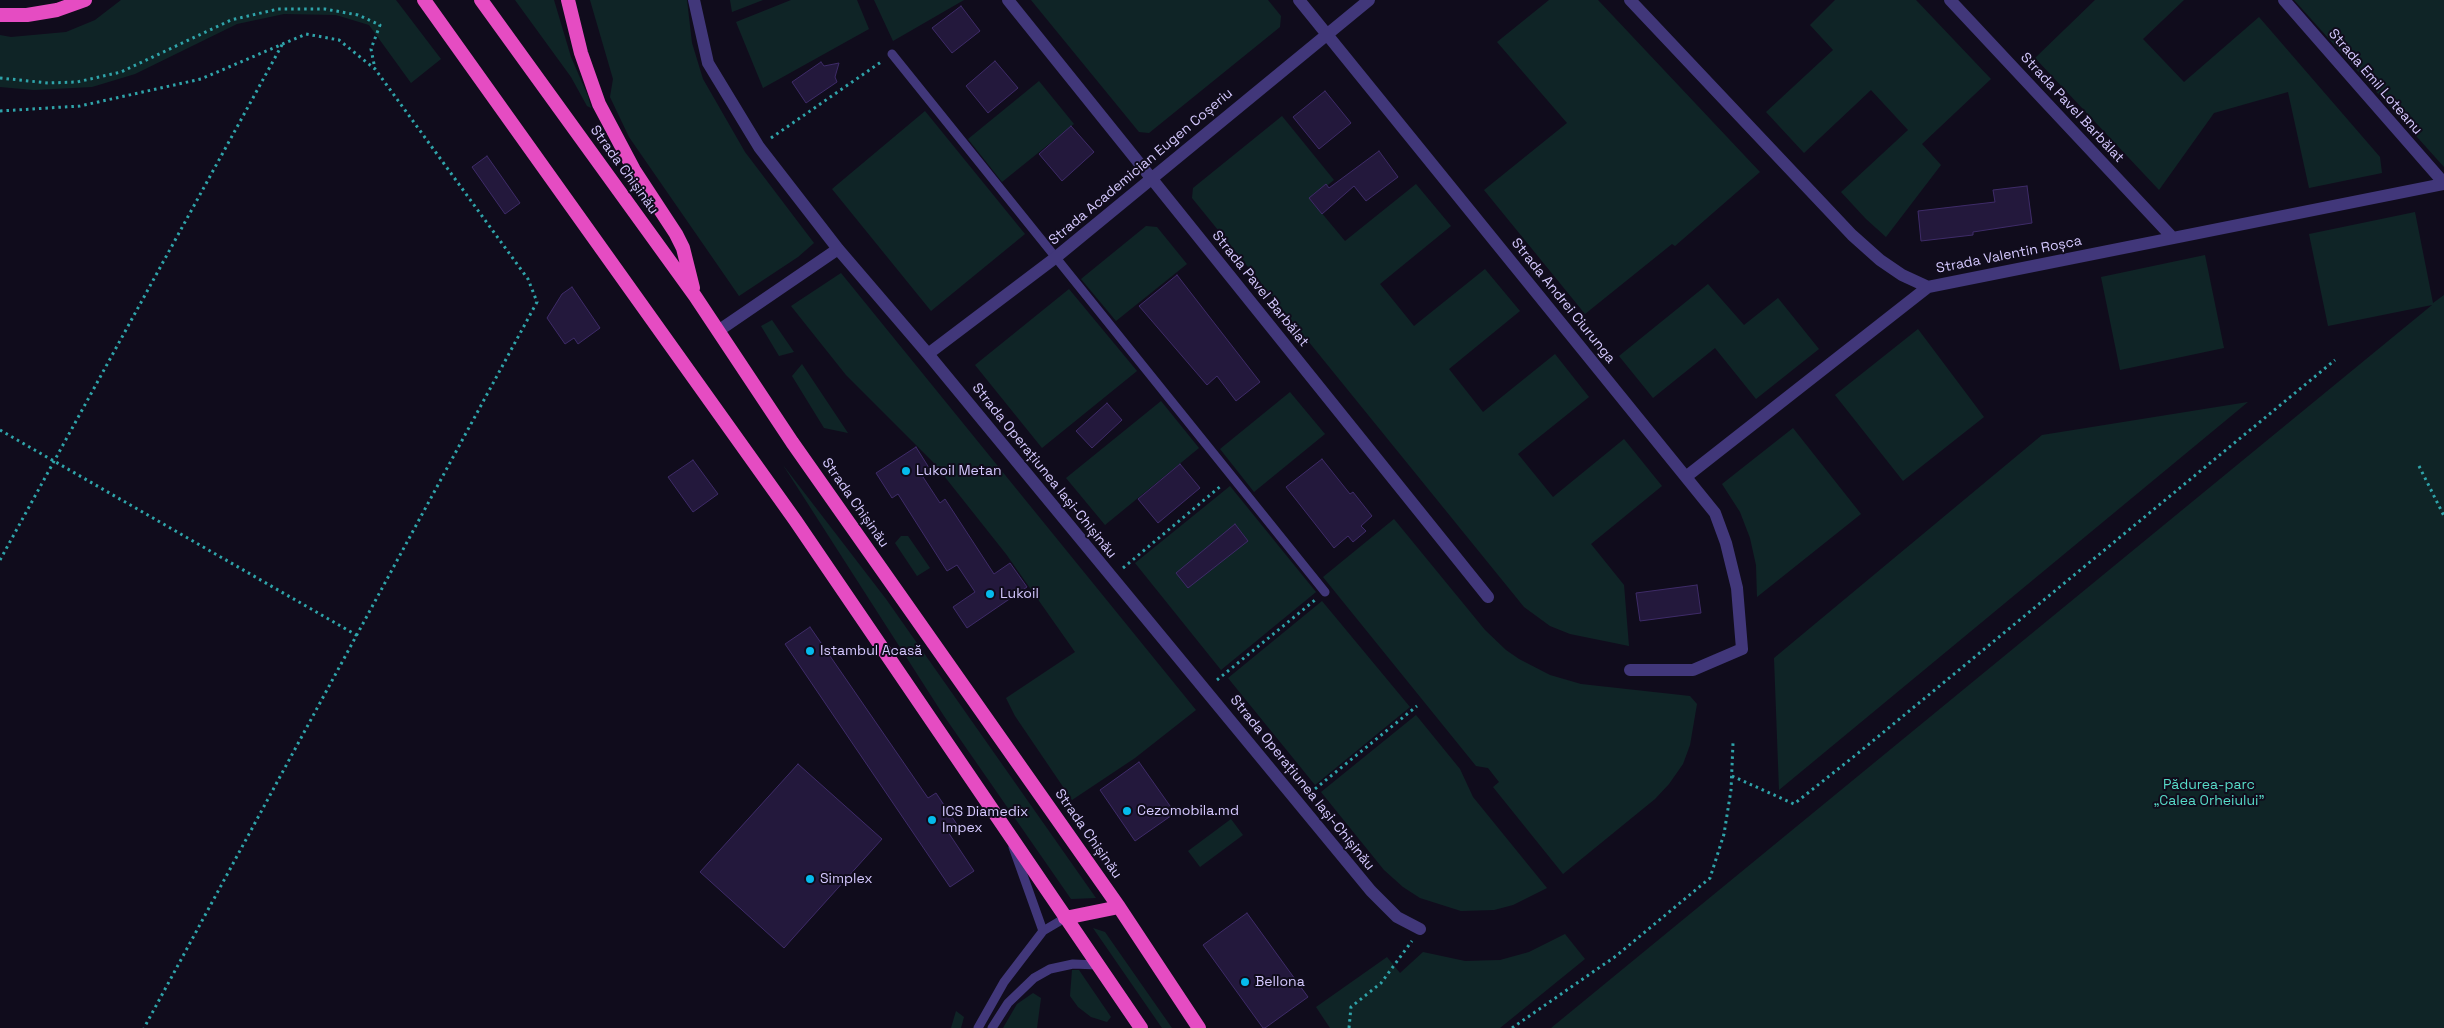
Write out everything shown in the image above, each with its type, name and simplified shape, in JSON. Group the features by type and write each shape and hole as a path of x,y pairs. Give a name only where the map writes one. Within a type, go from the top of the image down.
{"highway":[{"path":"0,15 27,15 57,10 85,0"},
{"path":"424,0 795,520 1140,1028"},
{"name":"Strada Chișinău","path":"481,0 695,296 792,442 1119,907 1199,1028"},
{"path":"568,0 581,53 599,104 634,170 679,241 695,296"},
{"path":"1065,918 1119,907"}],"street":[{"name":"Strada Operațiunea Iași-Chișinău","path":"694,0 708,62 759,147 838,249 928,354 1371,891 1397,917 1420,928"},
{"name":"Strada Pavel Barbălat","path":"1008,0 1488,598"},
{"name":"Strada Andrei Ciurunga","path":"1299,0 1687,476 1715,513 1726,543 1737,588 1742,649 1693,670 1630,670"},
{"name":"Strada Academician Eugen Coșeriu","path":"928,354 1055,258 1369,0"},
{"name":"Strada Valentin Roșca","path":"1630,0 1852,235 1880,260 1902,275 1928,287 2444,183"},
{"name":"Strada Pavel Barbălat","path":"1950,0 2172,237"},
{"name":"Strada Emil Loteanu","path":"2284,0 2444,183"},
{"path":"718,331 838,249"},
{"path":"1687,476 1928,287"}],"lane":[{"path":"892,54 1325,592"},
{"path":"1008,835 1043,931"},
{"path":"978,1028 1004,982 1043,931 1065,918"},
{"path":"992,1028 1008,1003 1034,978 1050,969 1073,964 1098,966"}],"path":[{"path":"0,78 48,83 77,82 121,72 232,20 278,9 325,9 358,15 380,25 371,49 375,69"},
{"path":"0,111 80,106 201,79 283,42 306,34 339,40 375,69 528,279 537,302 358,636 144,1028"},
{"path":"0,560 56,461 283,42"},
{"path":"759,147 892,54"},
{"path":"1732,776 1794,804 2334,360"},
{"path":"0,430 358,636"},
{"path":"2419,466 2444,516"},
{"path":"1112,577 1232,477"},
{"path":"1206,689 1325,592"},
{"path":"1299,802 1417,706"},
{"path":"1512,1028 1616,956 1710,878 1724,834 1732,776 1733,743"},
{"path":"1349,1028 1351,1007 1382,983 1420,928"}],"green space":[{"path":"121,0 396,0 441,59 411,83 369,25 336,15 284,14 237,24 135,74 92,87 34,90 0,87 0,35 11,37 66,32 95,20"},
{"path":"515,0 554,0 571,57 588,96 591,108 587,106 571,77"},
{"path":"590,0 687,0 692,43 703,79 745,152 814,243 798,257 739,296 629,137 610,97 613,79"},
{"path":"730,0 763,0 732,12"},
{"path":"791,0 857,0 869,29 763,88 736,22"},
{"path":"874,0 964,0 893,41"},
{"path":"1031,0 1268,0 1281,16 1280,27 1149,133 1139,132"},
{"path":"1549,0 1598,0 1760,172 1675,246 1672,244 1585,314 1484,190 1567,123 1497,42"},
{"path":"1835,0 1916,0 1991,79 1922,144 1941,165 1886,237 1841,192 1908,130 1871,90 1804,153 1766,112 1833,50 1810,25"},
{"path":"2095,0 2184,0 2143,39 2184,82 2259,17 2380,157 2382,173 2309,188 2288,92 2214,113 2159,190 2035,58"},
{"path":"2294,0 2444,0 2444,167"},
{"path":"1039,81 1074,124 1002,182 968,139"},
{"path":"925,111 1025,234 931,311 832,189"},
{"path":"1282,116 1334,180 1310,199 1345,241 1416,184 1451,226 1380,284 1414,326 1485,269 1520,311 1449,369 1483,412 1555,354 1589,397 1518,454 1553,497 1624,439 1662,486 1591,544 1624,585 1629,646 1570,634 1550,626 1524,607 1192,198 1193,188"},
{"name":"Pădurea-parc „Calea Orheiului”","path":"2415,212 2433,303 2444,295 2444,1028 1551,1028 2432,305 2328,326 2309,234"},
{"path":"1146,226 1157,227 1187,264 1116,321 1081,279"},
{"path":"2205,255 2224,348 2120,370 2101,277"},
{"path":"841,273 1196,710 1135,758 1072,800 1015,716 1006,698 1075,652 1006,554 933,462 846,375 791,306"},
{"path":"1708,284 1744,325 1778,298 1819,349 1756,399 1715,348 1653,398 1619,356"},
{"path":"1069,289 1137,371 1042,448 975,365"},
{"path":"772,320 794,352 779,356 761,326"},
{"path":"1918,329 1984,417 1903,481 1835,395"},
{"path":"802,364 848,433 824,428 792,376"},
{"path":"1290,392 1325,434 1254,492 1220,449"},
{"path":"1161,401 1199,448 1105,525 1066,478"},
{"path":"2248,402 1779,790 1774,658 2042,435"},
{"path":"1793,428 1861,514 1757,597 1756,565 1750,538 1740,512 1722,484"},
{"path":"783,465 886,599 1096,898 1071,899 944,716"},
{"path":"1230,486 1316,592 1221,670 1135,563"},
{"path":"1394,519 1485,630 1506,650 1519,659 1550,675 1581,684 1690,696 1697,704 1690,745 1683,764 1669,784 1655,799 1563,874 1493,787 1499,782 1488,768 1476,766 1323,577"},
{"path":"901,536 908,536 930,568 917,576 895,543"},
{"path":"1322,601 1410,707 1315,785 1228,678"},
{"path":"1416,715 1460,769 1473,797 1547,888 1513,905 1494,910 1461,911 1420,898 1403,887 1384,870 1321,792"},
{"path":"1231,819 1243,835 1200,867 1188,851"},
{"path":"1093,928 1105,932 1172,1028 1162,1028"},
{"path":"1565,934 1585,959 1500,1028 1330,1028 1316,1007 1387,957 1400,973 1423,952 1465,961 1500,960 1529,952"},
{"path":"1072,970 1079,970 1111,1017 1107,1022 1091,1017 1078,1007 1070,996"},
{"path":"1033,993 1041,998 1037,1028 1003,1028 1017,1004"},
{"path":"956,1011 964,1017 961,1028 951,1028"}],"building":[{"path":"961,6 980,31 952,53 932,28"},
{"path":"995,61 1018,88 988,113 966,86"},
{"path":"821,62 824,66 839,63 835,77 837,82 806,103 792,82"},
{"path":"1325,91 1351,123 1319,149 1293,117"},
{"path":"1071,126 1094,152 1062,181 1039,154"},
{"path":"1379,151 1398,177 1366,201 1354,186 1322,214 1309,198 1326,184 1329,188"},
{"path":"487,156 520,203 505,214 472,167"},
{"path":"2027,186 2032,223 1973,232 1973,235 1921,241 1918,211 1995,202 1993,190"},
{"path":"1177,275 1260,382 1236,401 1217,376 1207,385 1139,306"},
{"path":"572,287 600,328 578,344 574,338 565,344 547,318 562,294"},
{"path":"1107,403 1122,420 1092,448 1076,431"},
{"path":"916,447 931,471 923,477 940,503 945,499 994,574 1010,563 1027,587 967,628 953,607 975,592 957,565 947,571 898,494 892,498 876,473"},
{"path":"1322,459 1350,494 1353,492 1372,516 1361,526 1366,531 1353,542 1348,536 1334,548 1286,487"},
{"path":"693,460 718,494 693,512 668,477"},
{"path":"1180,464 1200,488 1158,523 1138,499"},
{"path":"1235,524 1248,541 1188,588 1176,573"},
{"path":"1697,585 1701,613 1640,621 1636,593"},
{"path":"810,627 928,798 936,793 958,826 948,832 974,871 950,887 785,644"},
{"path":"1139,762 1175,813 1135,841 1100,790"},
{"path":"798,764 882,839 784,948 700,872"},
{"path":"1247,913 1308,997 1265,1028 1263,1028 1203,945"}],"place":[{"name":"Lukoil Metan","path":"906,471"},
{"name":"Lukoil","path":"990,594"},
{"name":"Istambul Acasă","path":"810,651"},
{"name":"Cezomobila.md","path":"1127,811"},
{"name":"ICS Diamedix Impex","path":"932,820"},
{"name":"Simplex","path":"810,879"},
{"name":"Bellona","path":"1245,982"}]}
